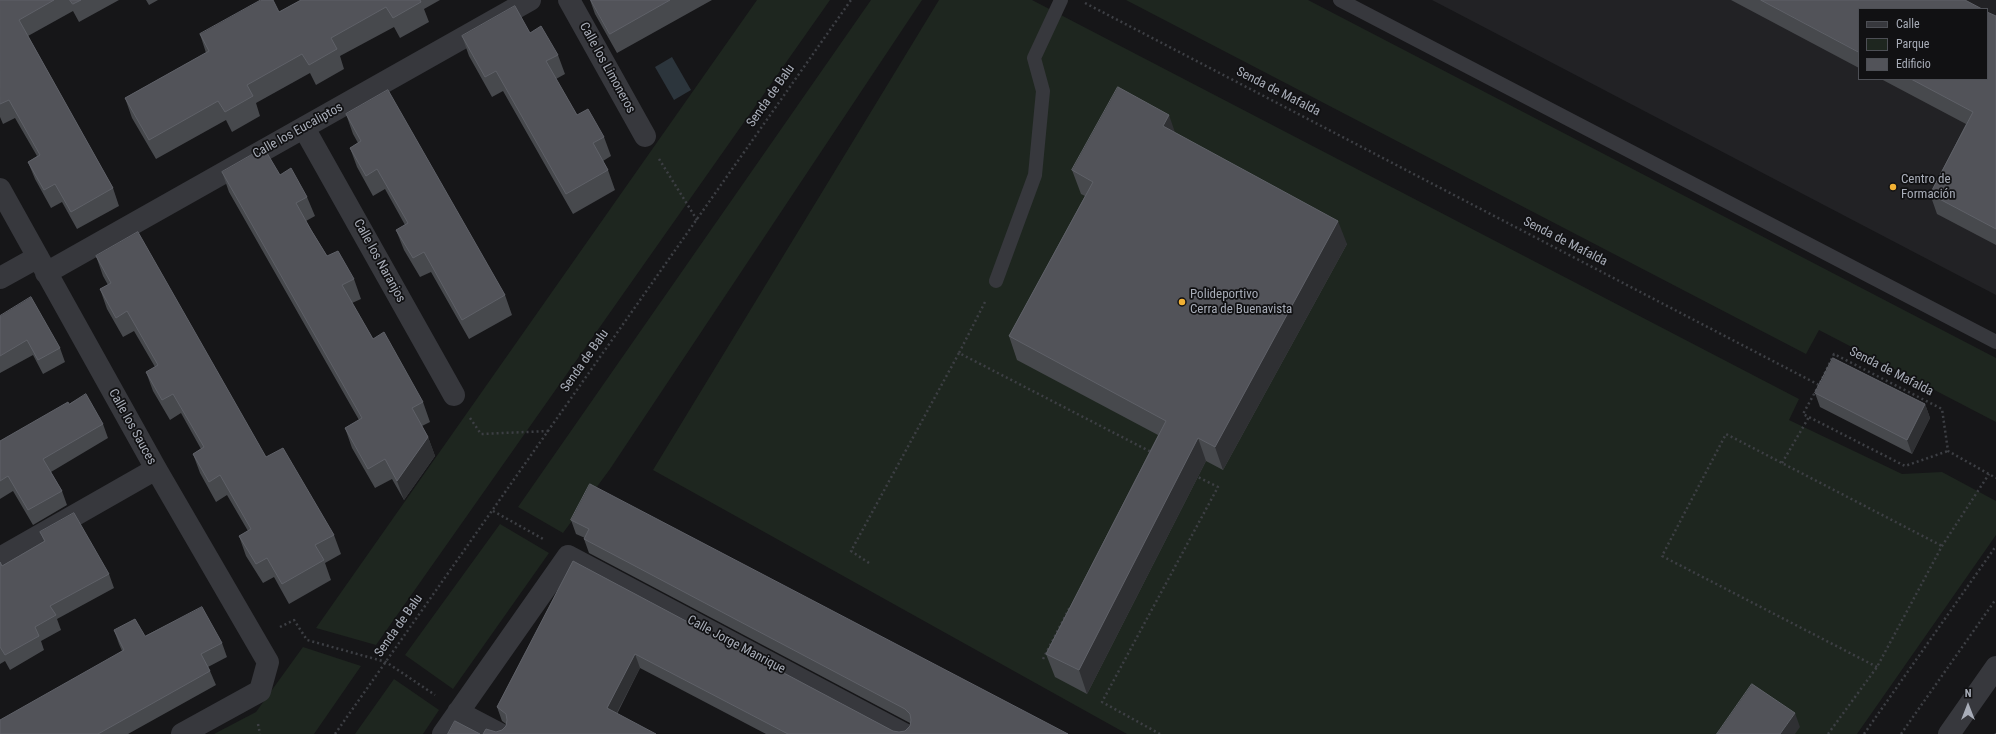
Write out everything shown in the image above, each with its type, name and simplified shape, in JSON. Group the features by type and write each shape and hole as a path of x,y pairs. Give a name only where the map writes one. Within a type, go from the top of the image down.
{"street":[{"name":"Calle los Eucaliptos","path":"0,278 42,265 304,128 530,0"},
{"name":"Calle los Limoneros","path":"569,0 645,136"},
{"name":"Calle los Naranjos","path":"304,128 454,395"},
{"name":"Calle los Sauces","path":"0,189 156,469 268,662 260,691 182,734"},
{"path":"0,558 156,469"},
{"path":"443,734 568,556"},
{"name":"Calle Jorge Manrique","path":"568,556 904,734"},
{"path":"1949,734 1996,667"},
{"path":"458,712 500,734"}],"lane":[{"path":"996,281 1035,175 1043,91 1034,58 1061,0"},
{"path":"1340,0 1996,342"}],"path":[{"name":"Senda de Balu","path":"335,734 851,0"},
{"name":"Senda de Mafalda","path":"1079,0 1818,385 1834,354 1942,409 1948,451"},
{"path":"645,136 697,220"},
{"path":"869,563 851,551 959,353 996,281"},
{"path":"959,353 1159,456"},
{"path":"1818,385 1804,414 1809,417 1905,466 1948,451 1996,478"},
{"path":"454,395 481,434 549,431"},
{"path":"1782,463 1809,417"},
{"path":"1877,667 1662,556 1726,434 1942,546"},
{"path":"1149,460 1153,453"},
{"path":"1160,734 1102,702 1218,487 1192,474"},
{"path":"1828,734 1877,667 1942,546 1989,474"},
{"path":"493,511 563,550 568,556"},
{"path":"1864,734 1996,546"},
{"path":"1901,734 1996,599"},
{"path":"1042,659 1072,604"},
{"path":"255,641 294,620 307,640 386,662 458,712"}],"shaded area":[{"name":"Centro de Formación","path":"1432,0 1996,0 1996,295"},
{"path":"672,57 691,90 674,100 655,67"}],"green space":[{"path":"757,0 830,0 376,645 316,628"},
{"path":"871,0 922,0 610,469 563,533 518,507"},
{"path":"939,0 1032,0 1799,399 1789,420 1902,474 1942,472 1996,501 1996,535 1857,734 1127,734 653,470"},
{"path":"1126,0 1308,0 1996,358 1996,422 1819,330 1806,354"},
{"path":"500,524 549,553 453,689 405,655"},
{"path":"303,647 361,666 314,734 214,734 256,712"},
{"path":"394,679 439,710 423,734 355,734"}],"building":[{"path":"0,0 54,0 19,20 113,188 71,212 55,184 44,190 28,162 40,155 9,100 0,104"},
{"path":"70,0 81,0 73,4"},
{"path":"261,0 273,0 279,12 301,0 420,0 421,2 393,18 386,7 331,38 337,49 309,65 302,54 247,85 253,96 225,112 218,101 149,140 125,98 209,51 200,34"},
{"path":"591,0 670,0 610,34"},
{"path":"1761,0 1965,0 1980,8 1858,8 1858,51"},
{"path":"515,6 530,33 541,26 558,55 546,61 577,115 588,109 604,137 593,143 608,170 566,194 496,71 485,77 462,36"},
{"path":"1988,12 1996,16 1996,229 1930,194 1973,112 1913,80 1988,80"},
{"name":"Polideportivo Cerra de Buenavista","path":"1118,87 1169,115 1163,126 1338,221 1215,447 1198,438 1079,670 1046,654 1166,421 1009,336 1093,182 1072,170"},
{"path":"388,90 505,295 462,320 424,252 413,258 396,230 408,223 377,169 366,176 350,148 361,141 346,114"},
{"path":"264,148 280,175 291,168 307,197 296,203 311,230 327,256 338,251 354,279 342,285 373,339 384,332 423,402 412,408 428,437 397,481 385,459 368,469 345,428 362,418 222,172"},
{"path":"138,232 266,457 283,448 334,535 315,545 324,560 282,584 267,558 256,564 239,536 251,529 220,475 209,482 193,454 204,447 173,394 162,400 146,372 158,365 127,311 116,318 100,289 111,283 96,256"},
{"path":"31,297 60,348 38,360 27,340 0,356 0,316"},
{"path":"1833,358 1925,404 1907,440 1815,393"},
{"path":"86,394 103,424 43,459 62,491 28,510 8,476 0,481 0,441 68,402 69,404"},
{"path":"590,484 1068,734 788,734 635,654 607,708 656,734 483,734 486,729 496,732 502,730 506,726 506,714 497,707 573,561 893,731 905,731 910,726 910,714 905,709 584,539 589,529 571,520"},
{"path":"74,513 109,574 50,606 56,615 35,627 39,636 5,655 0,647 0,562 2,566 45,541 40,532"},
{"path":"202,607 222,643 201,654 210,671 98,734 0,734 0,720 124,650 114,630 135,619 145,636"},
{"path":"1752,684 1795,713 1780,734 1717,734"},
{"path":"455,721 480,734 448,734"}],"place":[{"name":"Centro de Formación","path":"1893,187"},
{"name":"Polideportivo Cerra de Buenavista","path":"1182,302"}]}
